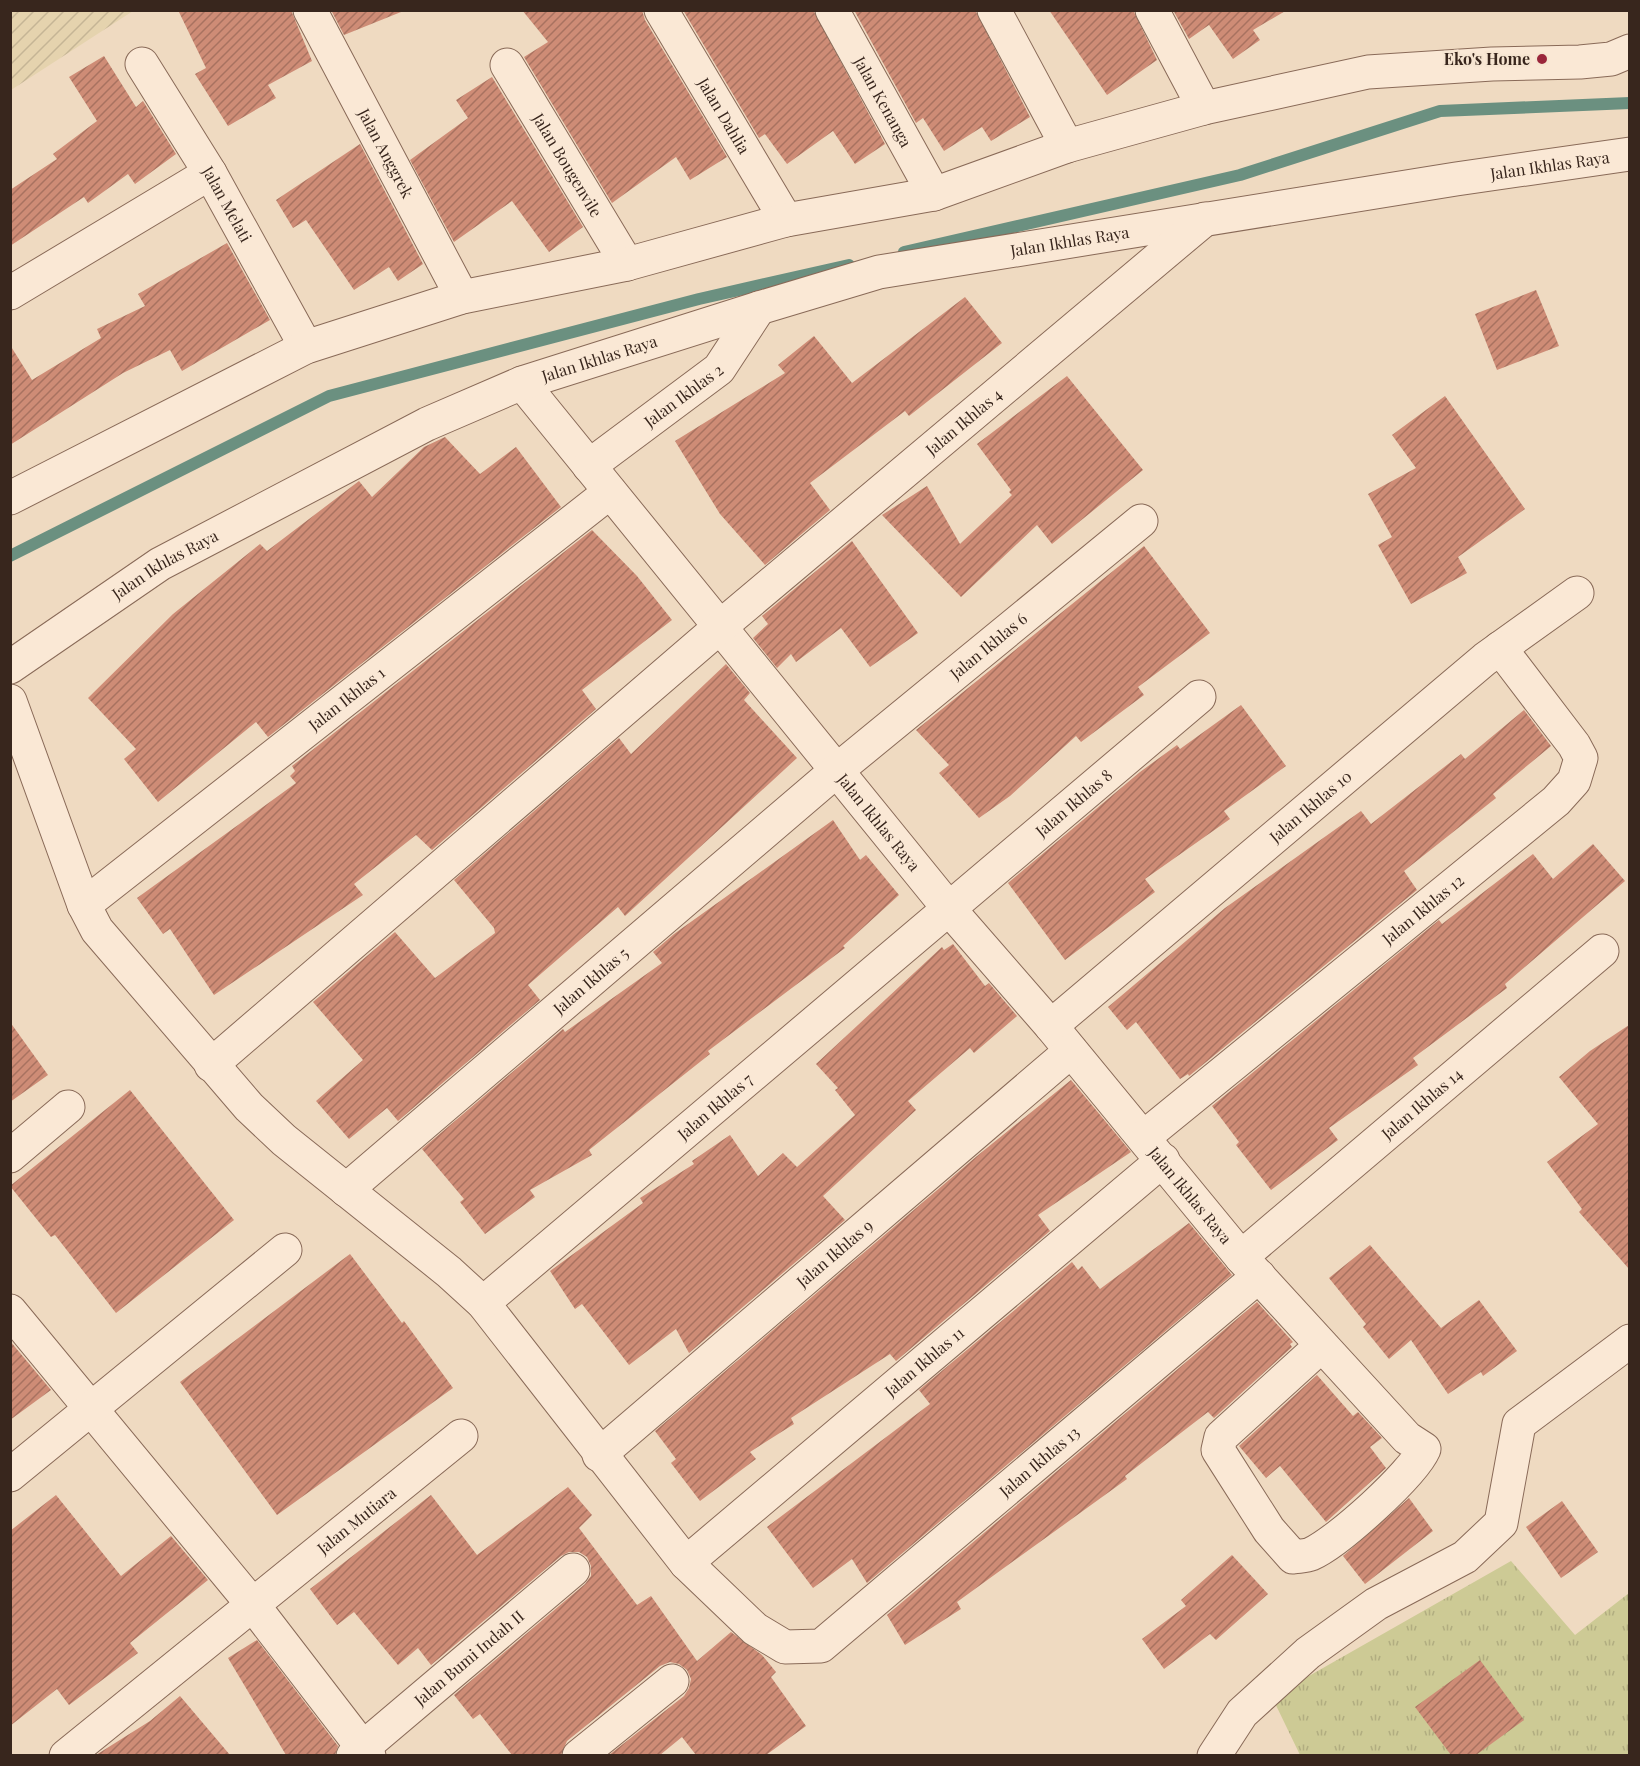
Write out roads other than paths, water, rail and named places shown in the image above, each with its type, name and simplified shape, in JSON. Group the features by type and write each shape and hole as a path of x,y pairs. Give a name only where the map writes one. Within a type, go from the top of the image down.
{"street":[{"name":"Jalan Anggrek","path":"310,10 462,297"},
{"name":"Jalan Dahlia","path":"661,10 786,220"},
{"name":"Jalan Kenanga","path":"832,10 934,194"},
{"path":"994,10 1067,146"},
{"path":"1152,10 1204,108"},
{"path":"10,498 306,347 462,297 627,264 786,220 934,194 1067,146 1204,108 1368,72 1492,64 1580,62 1611,59 1629,51"},
{"name":"Jalan Melati","path":"142,64 210,173 306,347"},
{"name":"Jalan Bougenvile","path":"507,65 627,264"},
{"name":"Jalan Ikhlas Raya","path":"10,667 160,564 427,424 522,383 879,272 1206,218 1629,154"},
{"path":"10,293 210,173"},
{"name":"Jalan Ikhlas 4","path":"212,1065 721,626 1206,218"},
{"name":"Jalan Ikhlas 2","path":"589,466 719,369 759,308"},
{"name":"Jalan Ikhlas Raya","path":"522,383 950,910 1061,1038 1250,1266 1407,1438 1424,1449 1419,1461 1406,1476 1342,1532 1310,1555 1293,1557 1269,1530 1218,1450 1221,1437 1321,1346"},
{"name":"Jalan Ikhlas 1","path":"84,905 610,492"},
{"name":"Jalan Ikhlas 6","path":"836,771 1141,521"},
{"name":"Jalan Ikhlas 10","path":"1061,1038 1500,648 1577,593"},
{"name":"Jalan Ikhlas 12","path":"1153,1148 1556,801 1574,781 1581,758 1574,745 1500,648"},
{"name":"Jalan Ikhlas 8","path":"950,910 1199,697"},
{"path":"10,701 84,905 97,930 212,1065 275,1132 483,1303 599,1455 686,1563"},
{"name":"Jalan Ikhlas 5","path":"346,1190 836,771"},
{"name":"Jalan Ikhlas 7","path":"483,1303 950,910"},
{"name":"Jalan Ikhlas 14","path":"1250,1266 1602,951"},
{"name":"Jalan Ikhlas 9","path":"599,1455 1061,1038"},
{"path":"10,1156 68,1107"},
{"name":"Jalan Ikhlas 11","path":"686,1563 1153,1148"},
{"path":"10,1475 94,1409 285,1250"},
{"name":"Jalan Ikhlas 13","path":"686,1563 755,1629 785,1647 821,1646 1250,1266"},
{"path":"10,1311 94,1409 252,1605 362,1753"},
{"path":"1214,1755 1242,1713 1308,1653 1376,1604 1465,1557 1501,1523 1519,1424 1629,1341"},
{"name":"Jalan Mutiara","path":"66,1755 461,1436"},
{"name":"Jalan Bumi Indah II","path":"362,1753 573,1570"},
{"path":"579,1755 672,1681"}],"waterway":[{"path":"904,252 1240,175 1440,111 1630,103"},
{"path":"10,556 329,396 699,299 849,265"}],"place":[{"name":"Eko's Home","path":"1542,59"}]}
